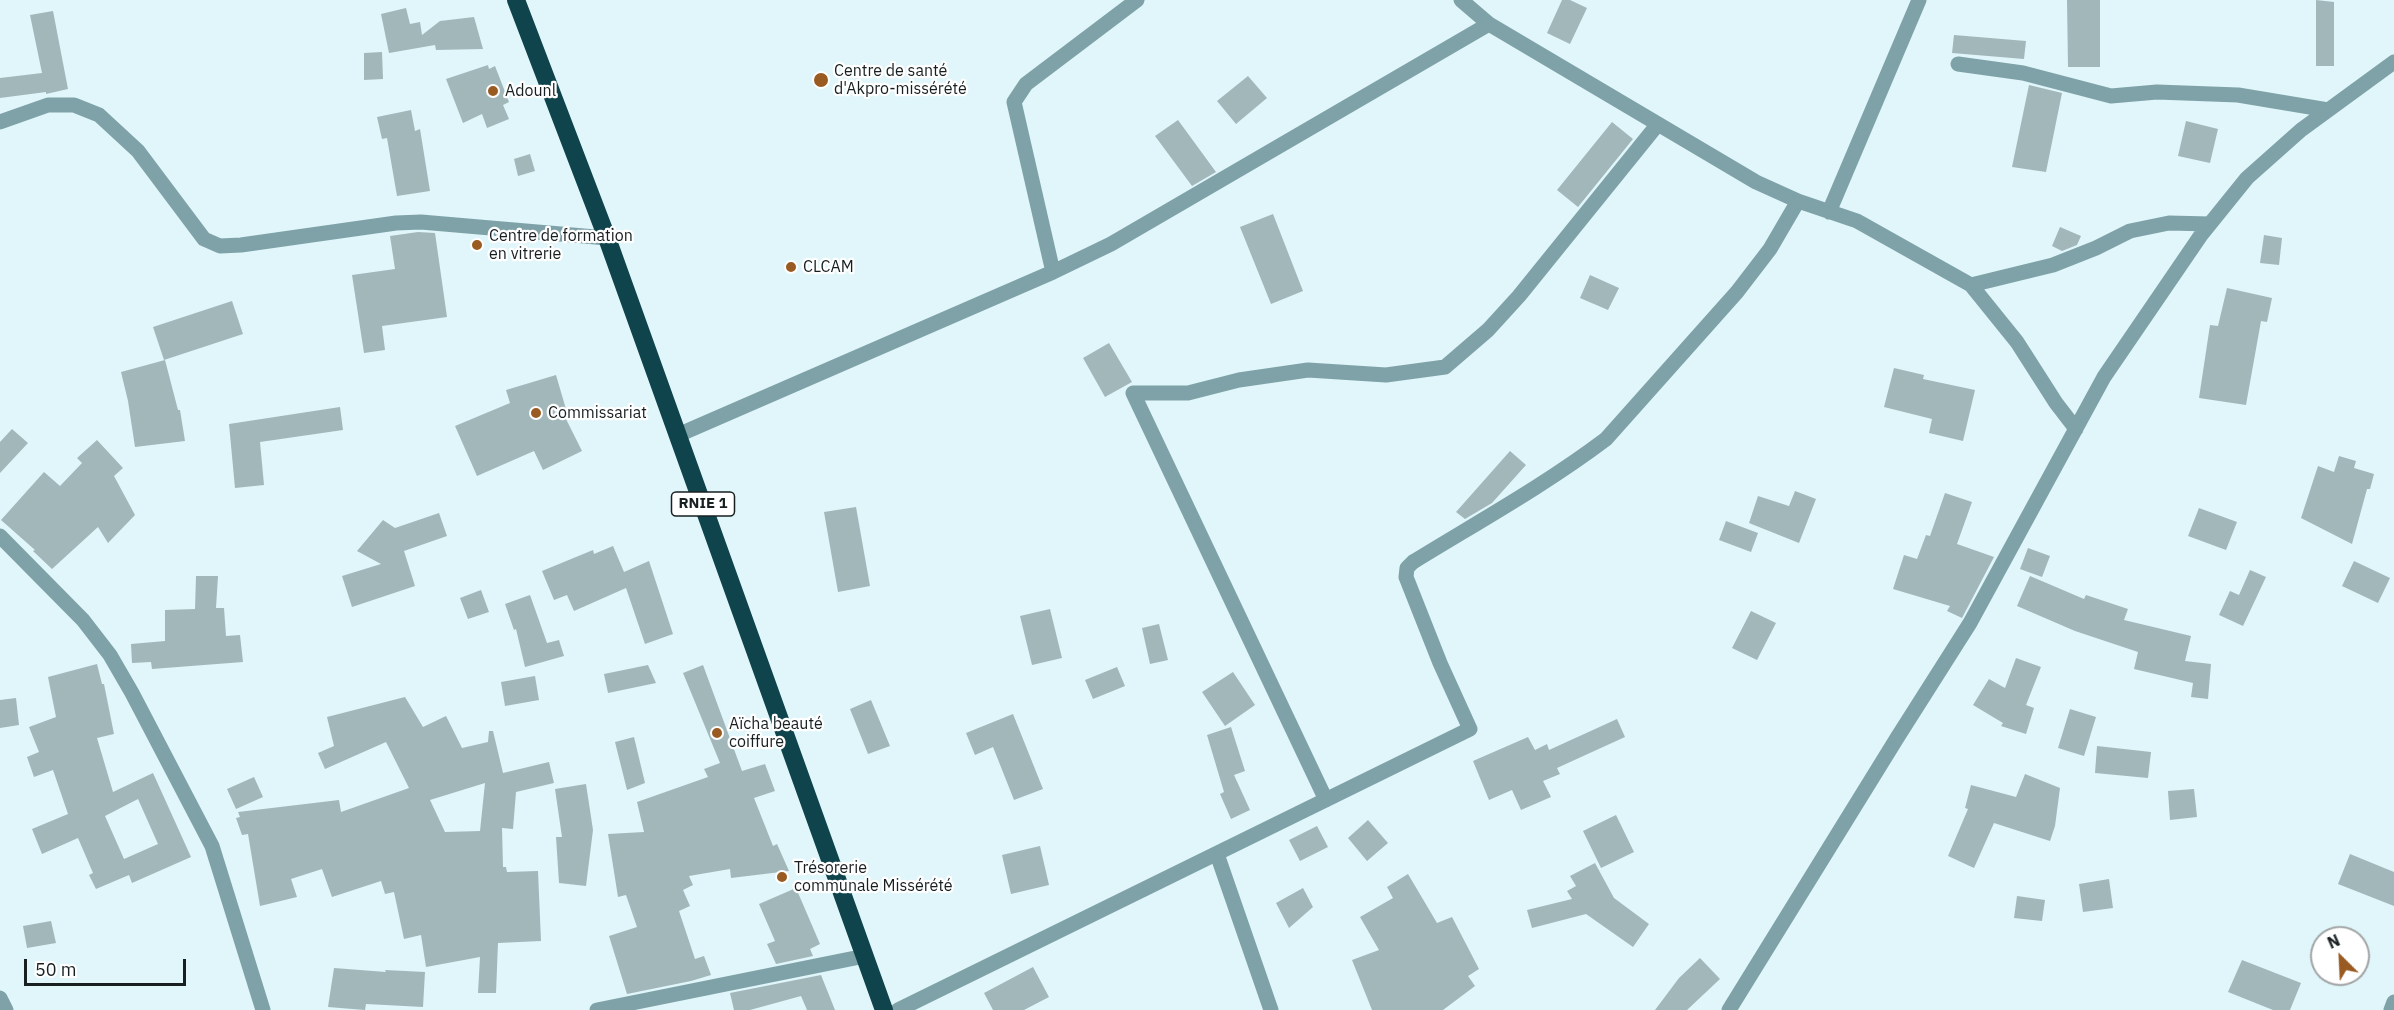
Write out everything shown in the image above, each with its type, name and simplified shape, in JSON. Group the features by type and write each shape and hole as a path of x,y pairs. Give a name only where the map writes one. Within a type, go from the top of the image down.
{"highway":[{"name":"RNIE 1","path":"516,0 607,238 884,1010"}],"street":[{"path":"1053,272 1014,102 1026,84 1137,0"},
{"path":"1461,0 1489,24 1756,182 1798,201 1857,221 1971,285 2017,342 2056,403 2076,429"},
{"path":"1829,212 1919,0"},
{"path":"678,435 1053,272 1111,244 1489,24"},
{"path":"1729,1010 1970,623 2104,377 2210,224 2247,178 2301,129 2394,62"},
{"path":"1958,64 2023,73 2111,96 2157,92 2238,94 2328,110"},
{"path":"0,122 48,105 74,105 99,114 138,152 204,240 220,246 396,223 421,222 607,238"},
{"path":"1326,800 1133,393 1188,393 1239,380 1308,370 1386,375 1445,367 1488,330 1519,296 1658,124"},
{"path":"898,1010 1470,729 1406,577 1407,568 1413,562 1506,507 1606,439 1737,292 1770,249 1798,201"},
{"path":"1971,285 2052,265 2096,248 2130,231 2169,223 2210,224"},
{"path":"0,536 83,620 110,655 132,693 212,846 263,1010"},
{"path":"1217,854 1271,1010"},
{"path":"597,1010 633,1007 865,956"},
{"path":"0,998 6,1010"},
{"path":"2391,1010 2394,1002"}],"building":[{"path":"1562,0 1570,0 1587,8 1570,44 1547,33"},
{"path":"2067,0 2100,0 2100,67 2068,67"},
{"path":"2316,0 2334,2 2334,66 2316,66"},
{"path":"406,8 410,24 420,22 422,35 440,21 474,17 483,49 436,50 435,45 389,53 381,14"},
{"path":"53,11 68,89 46,94 46,92 0,98 0,78 42,73 30,15"},
{"path":"1954,35 2026,41 2024,59 1952,53"},
{"path":"382,52 383,79 364,80 364,53"},
{"path":"488,65 489,69 495,66 509,102 503,105 509,119 487,128 482,114 463,123 446,79"},
{"path":"1248,76 1267,98 1236,124 1217,101"},
{"path":"2029,85 2062,93 2046,172 2012,167"},
{"path":"411,110 415,131 420,129 430,191 397,196 387,138 382,139 377,117"},
{"path":"1178,120 1216,172 1192,186 1155,136"},
{"path":"2186,121 2218,129 2210,163 2178,156"},
{"path":"1612,122 1633,139 1578,207 1557,190"},
{"path":"530,154 535,171 518,176 514,159"},
{"path":"1273,214 1303,291 1271,304 1240,227"},
{"path":"2060,227 2081,236 2077,245 2062,251 2052,246"},
{"path":"418,232 435,233 447,317 382,326 385,350 364,353 352,275 395,269 390,236"},
{"path":"2264,235 2282,238 2279,265 2260,263"},
{"path":"1590,275 1619,288 1608,310 1580,298"},
{"path":"2227,288 2272,298 2267,322 2261,321 2246,405 2199,398 2210,325 2218,326"},
{"path":"232,301 243,334 164,360 153,327"},
{"path":"1109,343 1132,382 1105,397 1083,358"},
{"path":"165,360 178,410 180,410 185,441 135,447 121,372"},
{"path":"1894,368 1924,375 1923,379 1975,390 1963,441 1929,433 1932,419 1884,407"},
{"path":"556,375 568,416 565,417 582,451 543,470 534,451 477,476 455,426 510,403 506,390"},
{"path":"340,407 343,430 260,442 264,485 235,488 229,424"},
{"path":"12,429 28,443 0,473 0,442"},
{"path":"97,440 123,468 114,476 135,515 108,543 98,527 52,569 33,551 35,550 1,520 44,472 60,486 82,463 77,458"},
{"path":"1510,451 1526,465 1492,503 1465,519 1456,512"},
{"path":"2339,456 2356,461 2354,468 2374,474 2370,489 2367,489 2352,544 2301,518 2318,466 2334,472"},
{"path":"1795,491 1816,499 1799,543 1749,523 1758,496 1789,506"},
{"path":"1945,493 1972,502 1957,544 1994,557 1962,618 1947,611 1950,606 1893,589 1904,555 1917,559 1926,535 1930,536"},
{"path":"856,507 870,586 838,592 824,512"},
{"path":"2199,508 2237,522 2226,550 2188,536"},
{"path":"439,513 447,536 404,551 415,586 352,607 342,576 381,564 357,551 383,520 395,528"},
{"path":"1726,521 1758,533 1751,552 1719,540"},
{"path":"613,546 624,572 649,561 673,634 645,644 626,588 574,611 567,595 554,600 542,571 593,550 594,554"},
{"path":"2028,548 2050,556 2042,577 2020,569"},
{"path":"2354,561 2390,578 2378,603 2342,586"},
{"path":"2250,570 2266,577 2243,626 2219,615 2230,591 2239,595"},
{"path":"196,576 218,576 216,608 224,608 226,636 240,635 243,662 152,669 151,662 132,663 131,644 165,641 165,610 195,609"},
{"path":"2030,576 2084,599 2086,595 2128,609 2124,620 2191,636 2185,661 2211,664 2208,699 2191,697 2193,683 2134,669 2138,652 2075,631 2017,606"},
{"path":"481,590 489,612 468,619 460,598"},
{"path":"530,595 547,643 559,640 564,656 525,667 516,629 514,630 505,604"},
{"path":"1050,609 1062,658 1032,665 1020,616"},
{"path":"1751,611 1776,623 1757,660 1732,648"},
{"path":"1159,624 1168,660 1150,664 1142,628"},
{"path":"2016,658 2041,667 2026,705 2034,708 2026,734 2001,726 2003,723 1973,705 1989,679 2005,688"},
{"path":"97,664 102,684 104,684 114,734 97,738 113,792 153,773 191,857 132,883 129,875 96,889 89,875 93,873 78,838 42,854 32,829 68,814 53,770 34,777 27,757 39,752 29,727 56,717 48,677","holes":["138,799 158,844 124,859 105,816"]},
{"path":"648,665 656,683 608,693 604,674"},
{"path":"703,665 742,771 765,764 775,791 754,798 773,846 777,844 789,871 731,878 730,869 689,876 693,885 683,890 690,906 679,911 695,959 704,956 711,975 627,994 609,936 637,927 626,895 618,897 608,834 644,832 637,802 708,777 704,769 720,763 683,673"},
{"path":"1117,667 1125,686 1093,699 1085,680"},
{"path":"1233,672 1255,705 1225,726 1202,692"},
{"path":"535,676 539,700 505,706 501,682"},
{"path":"405,697 423,727 446,716 462,748 488,742 489,731 493,731 503,773 549,762 554,783 516,792 513,829 502,828 503,867 506,867 507,872 538,871 541,941 498,943 496,993 478,993 480,957 426,967 421,935 404,939 394,892 385,894 381,881 332,897 322,869 291,879 297,897 260,906 248,834 242,835 236,818 240,817 238,812 339,800 341,812 409,788 386,742 325,769 318,753 334,746 327,717","holes":["485,783 480,831 445,832 430,800"]},
{"path":"16,698 19,725 0,728 0,700"},
{"path":"871,700 890,746 868,754 850,709"},
{"path":"2070,709 2096,717 2084,756 2058,748"},
{"path":"1013,714 1043,789 1014,800 993,747 975,755 966,733"},
{"path":"1617,719 1625,737 1557,768 1560,774 1543,781 1551,797 1521,810 1512,790 1489,800 1473,761 1528,737 1535,750 1547,744 1549,750"},
{"path":"1231,727 1245,771 1234,775 1250,810 1231,819 1220,794 1224,792 1207,735"},
{"path":"634,737 645,783 627,790 615,742"},
{"path":"2097,746 2151,752 2148,778 2095,773"},
{"path":"2025,774 2060,788 2055,826 2050,841 1994,823 1974,868 1948,856 1968,809 1965,808 1971,785 2016,797"},
{"path":"254,777 263,797 236,809 227,789"},
{"path":"586,784 593,830 586,886 559,883 556,837 562,837 555,789"},
{"path":"2194,789 2197,817 2170,820 2168,791"},
{"path":"1616,815 1634,852 1601,868 1583,831"},
{"path":"1368,820 1388,843 1367,861 1348,838"},
{"path":"1317,826 1328,847 1300,861 1289,840"},
{"path":"1040,846 1049,885 1011,894 1002,855"},
{"path":"2350,854 2394,872 2394,906 2338,884"},
{"path":"1595,863 1614,898 1649,924 1633,947 1586,914 1532,928 1527,910 1572,899 1567,891 1576,886 1570,876"},
{"path":"1408,874 1437,923 1452,917 1479,969 1468,976 1475,986 1443,1010 1372,1010 1352,960 1379,950 1360,917 1393,898 1387,887"},
{"path":"2109,879 2113,908 2083,912 2079,884"},
{"path":"796,888 820,944 810,949 813,956 776,964 767,944 775,941 759,904"},
{"path":"1303,888 1313,907 1289,928 1276,903"},
{"path":"2017,896 2045,900 2042,921 2014,918"},
{"path":"51,921 56,943 27,948 23,926"},
{"path":"1700,958 1720,979 1687,1010 1655,1010 1679,978"},
{"path":"2242,960 2301,983 2290,1010 2273,1010 2228,992"},
{"path":"1033,967 1049,997 1024,1010 993,1010 984,993"},
{"path":"334,968 425,972 423,1007 366,1004 365,1010 328,1007"},
{"path":"821,975 835,1010 807,1010 801,996 750,1010 734,1010 730,993"}],"place":[{"name":"Centre de santé d'Akpro-missérété","path":"821,80"},
{"name":"Adounl","path":"493,91"},
{"name":"Centre de formation en vitrerie","path":"477,245"},
{"name":"CLCAM","path":"791,267"},
{"name":"Commissariat","path":"536,413"},
{"name":"Aïcha beauté coiffure","path":"717,733"},
{"name":"Trésorerie communale Missérété","path":"782,877"}]}
